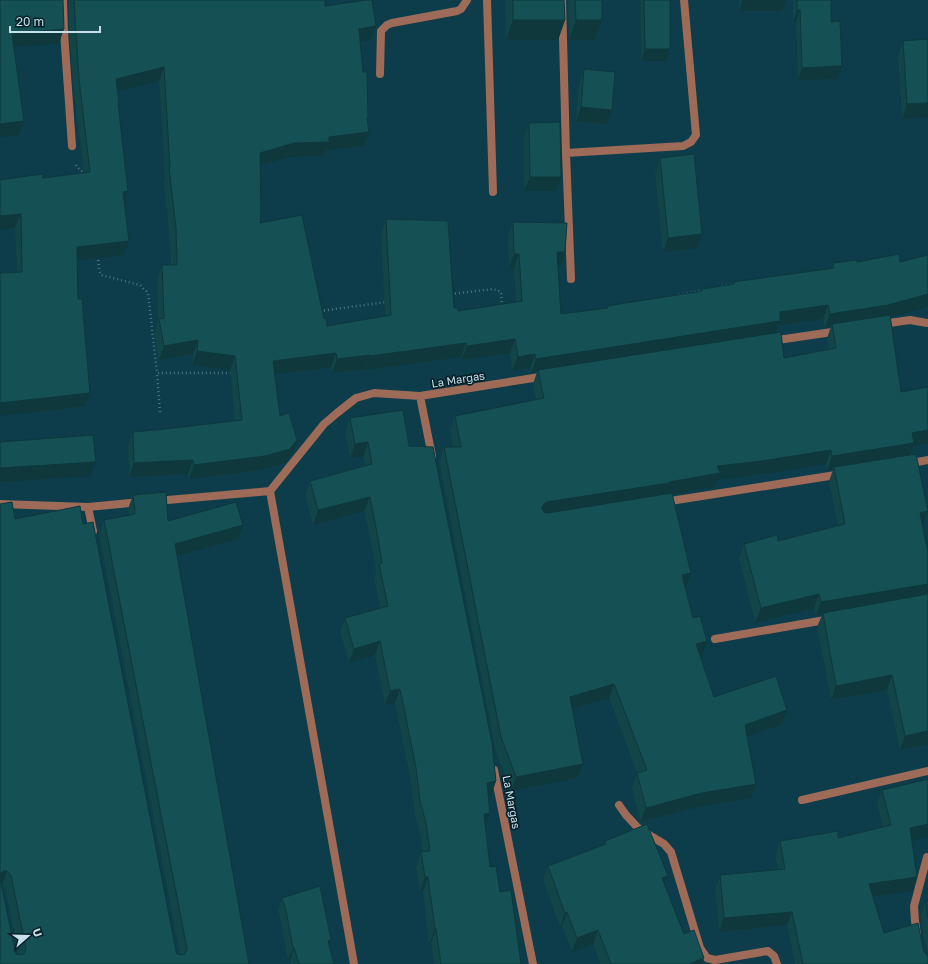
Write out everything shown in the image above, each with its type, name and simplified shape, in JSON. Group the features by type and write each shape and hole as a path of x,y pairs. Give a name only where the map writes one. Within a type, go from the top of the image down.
{"street":[{"path":"63,0 72,146"},
{"path":"380,74 381,31 387,25 457,11 461,9 467,0"},
{"path":"486,0 493,192"},
{"path":"562,0 571,279"},
{"path":"566,153 683,146 691,142 696,135 684,0"},
{"path":"871,326 910,320 928,323"},
{"path":"760,343 847,330"},
{"name":"La Margas","path":"434,466 420,396 555,375"},
{"path":"0,504 88,506 270,492 324,424 356,398 374,394 420,396"},
{"path":"896,465 928,460"},
{"path":"660,503 849,473"},
{"path":"270,492 354,964"},
{"path":"88,506 94,538"},
{"path":"716,639 842,617"},
{"name":"La Margas","path":"493,762 533,964"},
{"path":"802,800 928,771"},
{"path":"619,805 639,829 664,844 671,852 700,948 707,958 715,960 768,951 774,956 777,964"},
{"path":"919,943 914,921 914,906 927,858"}],"path":[{"path":"72,146 77,167 86,177"},
{"path":"98,253 101,275 140,285 148,293 160,412"},
{"path":"716,287 739,283"},
{"path":"445,295 493,289 501,292 503,311"},
{"path":"678,295 708,289"},
{"path":"319,311 390,302"},
{"path":"157,373 237,373"}],"building":[{"path":"0,0 63,0 64,29 12,34 24,121 0,124"},
{"path":"74,0 325,0 325,6 372,0 376,26 359,29 363,72 367,72 367,118 369,132 329,137 329,142 294,143 260,153 260,223 302,215 324,319 326,318 327,326 391,315 386,219 448,221 454,308 458,308 458,311 522,301 519,254 514,254 513,222 567,223 565,252 557,252 561,314 608,308 607,306 702,291 702,289 734,284 733,282 834,268 833,263 857,260 857,262 899,254 900,262 928,255 928,294 888,305 830,314 828,305 780,312 780,321 536,359 535,354 518,357 515,339 467,346 466,343 337,359 336,353 273,361 280,416 289,413 297,440 290,449 265,456 194,465 193,460 134,463 133,432 242,420 235,356 197,351 198,340 164,346 159,319 164,318 162,265 177,265 176,228 169,168 164,67 116,79 128,191 123,192 129,241 77,247 78,299 82,299 90,393 0,403 0,273 22,272 21,214 0,216 0,180 42,174 43,178 90,172 79,79"},
{"path":"513,0 564,0 565,20 513,20"},
{"path":"575,0 602,0 602,20 576,20"},
{"path":"644,0 670,0 670,49 645,49"},
{"path":"797,0 831,0 831,22 840,21 842,66 802,68 800,10 797,10"},
{"path":"928,39 928,103 907,104 903,41"},
{"path":"584,69 615,72 612,110 581,107"},
{"path":"560,122 561,177 530,177 529,123"},
{"path":"694,154 702,234 668,238 660,158"},
{"path":"890,315 901,392 928,387 928,430 912,433 914,443 832,456 831,450 762,461 717,466 720,473 669,483 546,502 542,506 543,511 548,513 672,493 691,573 682,575 693,618 700,616 707,641 696,644 714,697 776,676 787,710 745,725 756,784 702,793 646,808 637,773 647,770 614,684 570,697 583,764 516,777 501,737 444,447 461,447 455,416 544,398 538,370 781,332 784,358 836,348 832,324"},
{"path":"403,410 409,446 433,447 492,743 496,781 487,783 490,813 484,814 490,867 496,866 500,892 511,890 521,964 441,964 428,877 425,877 421,852 430,851 426,823 420,801 416,768 400,689 390,691 380,641 354,649 345,618 388,606 379,564 382,563 370,497 318,510 310,481 372,464 368,442 355,444 350,418"},
{"path":"93,435 96,462 0,468 0,442"},
{"path":"916,454 928,511 920,513 928,552 928,584 821,602 819,594 761,608 744,544 777,535 778,541 845,524 834,467"},
{"path":"166,492 168,521 236,502 243,525 175,544 249,964 0,964 0,878 16,954 24,954 26,949 11,875 7,871 0,874 0,504 12,502 15,519 80,506 83,524 93,522 176,951 177,954 185,954 187,949 104,520 135,514 133,495"},
{"path":"928,594 928,731 905,736 892,675 836,686 823,613"},
{"path":"928,779 928,824 910,828 917,877 869,884 884,933 918,923 924,952 928,955 928,964 803,964 792,912 724,918 720,875 785,869 780,841 838,831 838,838 891,825 882,790"},
{"path":"647,824 668,876 662,878 684,934 694,930 704,958 689,964 611,964 598,930 577,938 567,912 565,913 548,866 606,844 605,841"},
{"path":"320,886 331,940 328,941 334,964 299,964 293,948 286,910 282,898"},
{"path":"926,901 928,901 928,918 927,913"}]}
